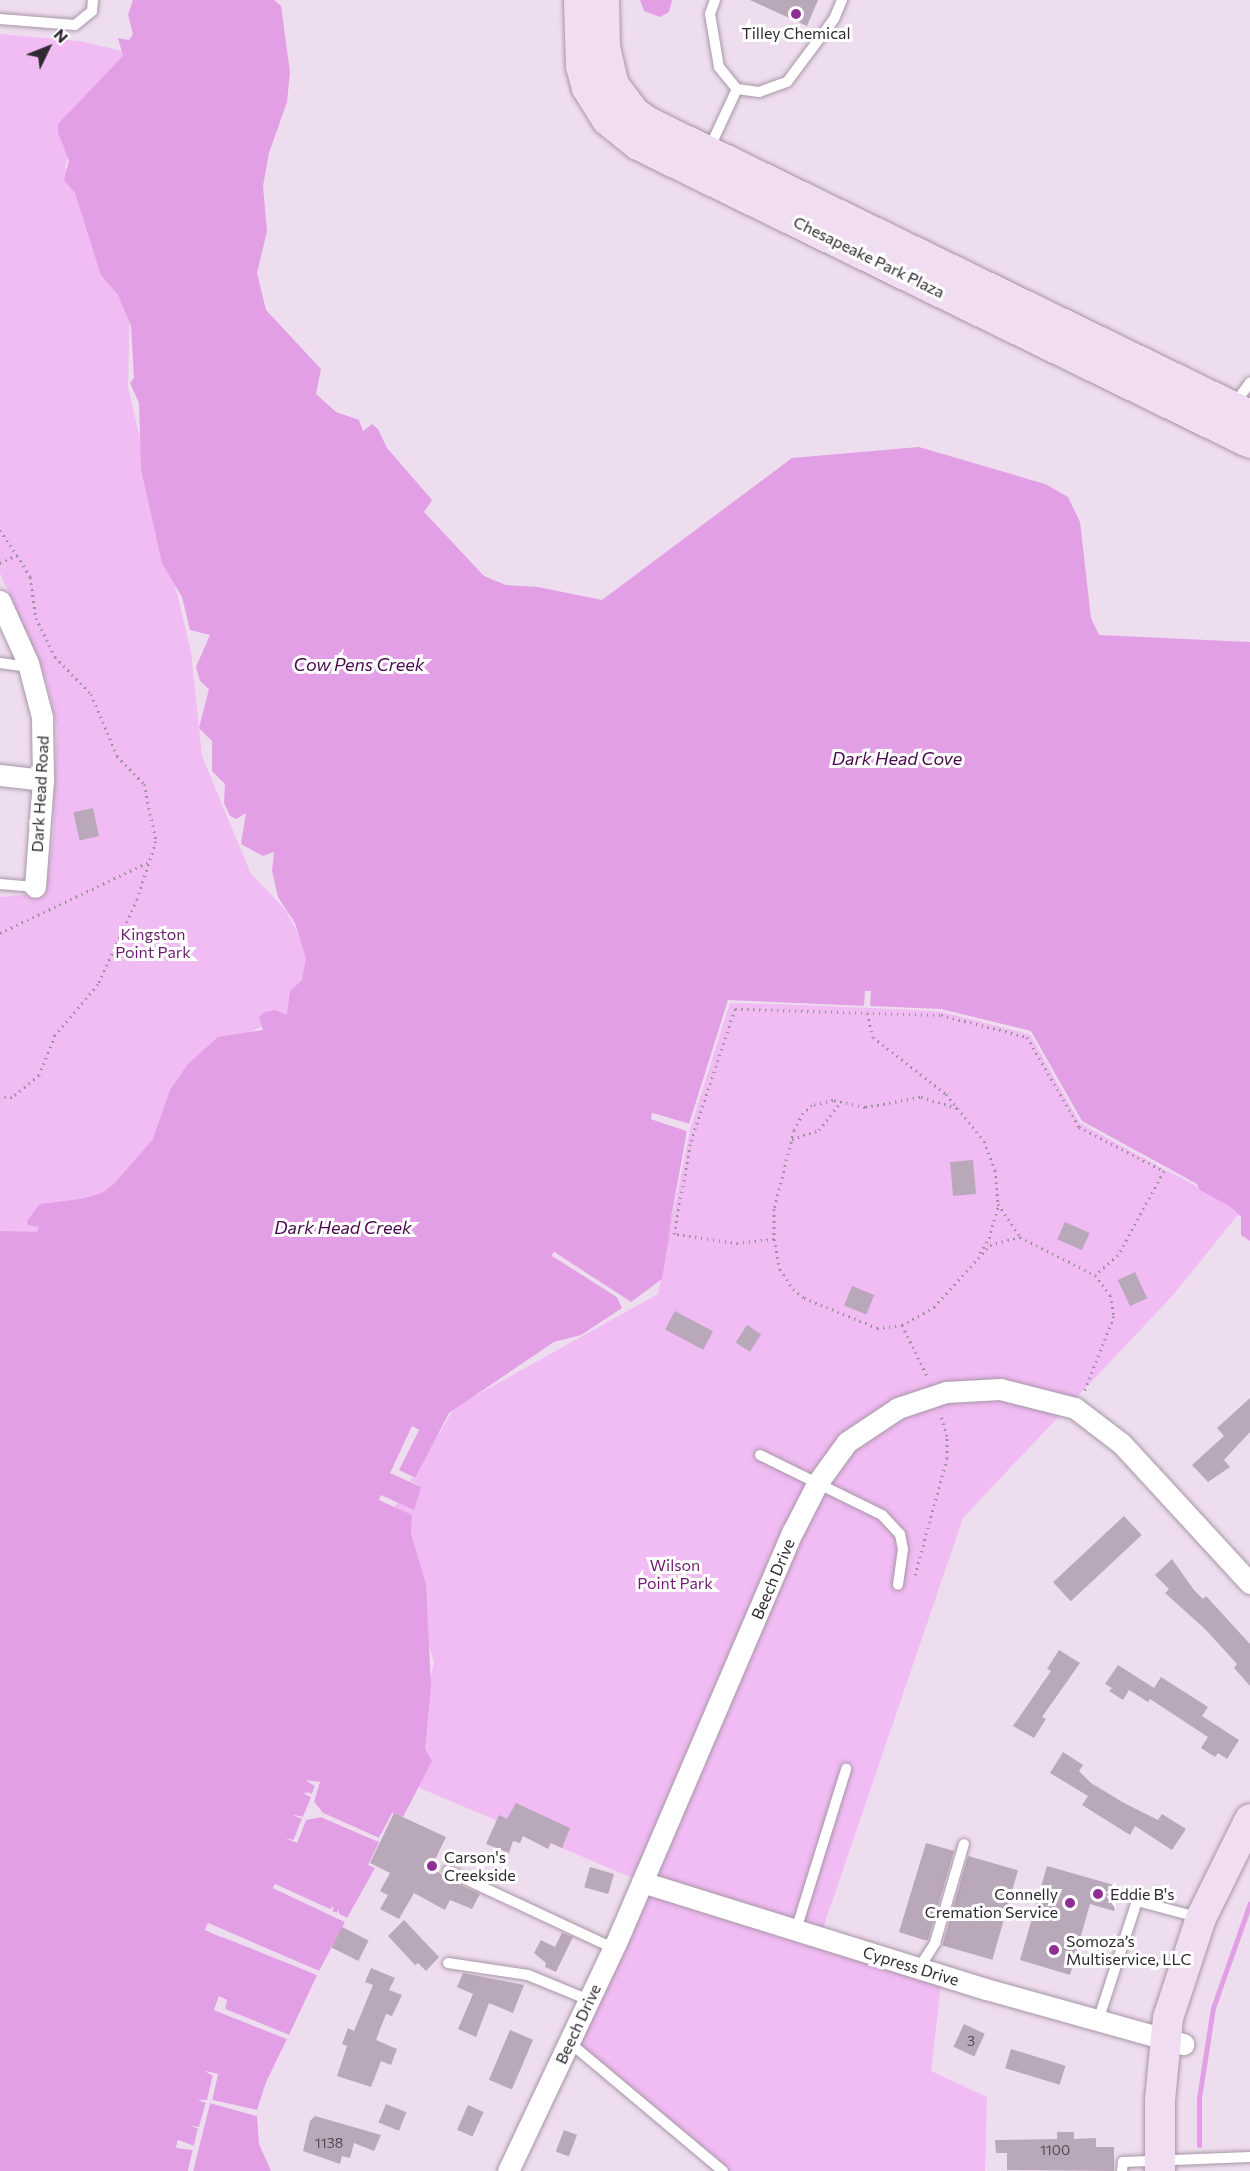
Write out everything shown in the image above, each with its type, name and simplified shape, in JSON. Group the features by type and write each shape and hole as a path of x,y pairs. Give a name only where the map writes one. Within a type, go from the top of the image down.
{"street":[{"name":"Chesapeake Park Plaza","path":"579,0 581,66 592,98 618,132 700,161 1241,411"},
{"name":"Chesapeake Park Plaza","path":"604,0 608,69 627,104 700,161 1250,443"},
{"name":"Dark Head Road","path":"0,601 30,667 42,717 44,780 35,887"},
{"path":"0,775 44,780"},
{"name":"Beech Drive","path":"508,2171 642,1882 793,1531 818,1482 847,1442 898,1408 935,1395 975,1388 1000,1389 1075,1408 1122,1444 1250,1583"},
{"path":"1169,2166 1173,2042 1201,1918 1250,1819"},
{"path":"1173,2042 1211,1945 1250,1858"},
{"name":"Cypress Drive","path":"642,1882 919,1968 1173,2042"}],"lane":[{"path":"0,19 75,25 92,11 93,0"},
{"path":"715,0 710,14 719,67 737,89 759,92 787,82 834,19 842,0"},
{"path":"700,161 737,89"},
{"path":"1241,411 1250,383"},
{"path":"0,663 30,667"},
{"path":"0,884 35,887"},
{"path":"760,1455 882,1515 900,1534 903,1549 898,1585"},
{"path":"796,1930 846,1769"},
{"path":"919,1968 935,1943 964,1844"},
{"path":"448,1871 613,1947"},
{"path":"1098,2021 1137,1901 1201,1918"},
{"path":"448,1963 528,1975 589,2000"},
{"path":"569,2042 723,2171"},
{"path":"1122,2171 1123,2162 1169,2166 1250,2157"}],"path":[{"path":"0,530 30,577 36,618 55,657 91,694 117,756 144,783 156,841 137,899 98,984 55,1035 39,1075 12,1097 0,1096"},
{"path":"0,563 17,555"},
{"path":"0,933 149,862"},
{"path":"774,1239 738,1243 674,1234 691,1141 735,1009 941,1015 1027,1037 1079,1127 1164,1171 1118,1255 1095,1275"},
{"path":"867,1013 873,1037 924,1074 957,1108 984,1141 995,1170 998,1204 989,1238 977,1257"},
{"path":"957,1108 920,1097 865,1107 823,1101 812,1105 802,1113 792,1139 774,1209 774,1239 780,1269 793,1289 804,1298 877,1328 902,1325 934,1307 990,1245 1020,1237"},
{"path":"792,1139 819,1130 841,1102"},
{"path":"998,1204 1020,1237 1095,1275 1110,1295 1114,1316 1089,1384 1075,1408"},
{"path":"902,1325 918,1351 935,1395 947,1436 947,1458 914,1578"}],"green space":[{"name":"Kingston Point Park","path":"0,34 79,41 135,54 85,110 65,167 130,299 128,388 191,652 202,756 251,874 285,909 306,948 309,974 302,997 283,1019 213,1046 157,1138 99,1207 35,1235 0,1233 0,897 45,893 53,836 57,727 46,679 0,573"},
{"name":"Wilson Point Park","path":"730,1002 940,1011 1031,1035 1082,1123 1241,1211 1173,1295 963,1518 820,1937 942,1976 931,2071 987,2097 985,2171 723,2171 569,2042 642,1882 408,1783 434,1662 390,1515 455,1407 658,1294 692,1118"}],"water":[{"path":"133,0 274,0 281,6 290,72 287,102 269,153 263,186 267,231 257,273 266,310 321,369 316,394 336,412 359,420 363,431 372,424 378,429 387,448 432,500 424,512 484,576 506,585 538,587 602,600 792,458 919,447 1045,484 1068,497 1080,522 1091,618 1099,635 1250,642 1250,1241 1241,1235 1241,1217 1231,1207 1200,1190 1197,1184 1082,1121 1031,1031 941,1009 870,1006 871,991 865,991 864,1006 728,1000 689,1124 653,1113 651,1119 687,1131 662,1279 631,1302 554,1252 552,1256 617,1297 622,1308 581,1335 554,1342 449,1413 415,1478 398,1470 419,1430 412,1427 391,1473 421,1487 414,1510 381,1495 379,1500 412,1515 411,1534 426,1584 431,1686 425,1749 432,1761 403,1817 392,1813 379,1838 323,1813 314,1802 316,1784 306,1780 315,1786 312,1794 303,1791 312,1796 303,1817 293,1815 302,1819 293,1841 297,1842 306,1820 321,1817 379,1842 368,1865 375,1868 347,1918 339,1914 339,1909 337,1913 332,1911 334,1907 330,1910 275,1884 273,1888 345,1922 319,1971 208,1923 205,1930 317,1975 289,2035 225,2009 227,2000 219,1997 214,2010 287,2039 266,2082 257,2110 212,2100 218,2074 205,2071 213,2075 207,2101 198,2100 206,2102 199,2127 191,2126 198,2128 194,2146 178,2140 176,2147 193,2149 188,2171 0,2171 0,1231 37,1232 39,1227 28,1225 27,1221 40,1204 81,1199 102,1193 114,1184 153,1139 170,1090 188,1064 218,1037 263,1030 259,1017 265,1012 275,1010 287,1015 290,991 302,980 306,958 295,923 278,897 272,871 274,852 263,856 241,844 246,813 236,819 230,816 224,803 225,784 212,771 212,741 199,728 209,689 200,681 196,667 210,635 190,630 182,597 162,563 141,469 139,403 130,383 134,378 131,326 118,295 101,275 75,193 64,180 69,160 58,133 58,124 123,56 118,38 129,40 133,34 128,15"},
{"path":"640,0 672,0 669,12 660,17 644,11"},
{"path":"210,2103 257,2116 259,2144 271,2171 193,2171"}],"pier":[{"path":"728,1001 867,1006 730,1003 691,1126 654,1117 690,1130 667,1240 687,1131 651,1119 652,1113 690,1124"},
{"path":"867,1006 941,1011 1029,1032 1082,1123 1170,1169 1169,1172 1080,1123 1029,1033 941,1012"},
{"path":"554,1252 631,1302 621,1299 622,1308 617,1297 552,1255"},
{"path":"412,1426 419,1430 399,1470 418,1479 394,1472 424,1488 390,1473"},
{"path":"306,1780 320,1782 314,1802 323,1813 379,1838 393,1814 379,1842 321,1817 306,1820 297,1843 285,1838 294,1840 302,1819 293,1815 303,1817 311,1797 302,1793 312,1794 315,1786"},
{"path":"275,1884 330,1909 334,1906 332,1911 337,1913 339,1909 339,1914 347,1918 345,1922 273,1888"},
{"path":"208,1923 319,1971 317,1975 225,1935 223,1938 205,1930"},
{"path":"219,1996 227,2000 225,2009 289,2035 287,2039 214,2010"},
{"path":"205,2071 218,2074 212,2100 257,2110 257,2116 210,2103 193,2171 188,2171 193,2150 176,2148 178,2140 194,2146 198,2128 191,2126 199,2127 206,2103 198,2100 207,2100 213,2076"}],"building":[{"name":"Tilley Chemical","path":"750,0 818,0 807,26"},
{"path":"93,808 99,836 79,841 73,812"},
{"path":"973,1160 976,1194 953,1196 950,1162"},
{"path":"1065,1222 1090,1233 1082,1250 1057,1239"},
{"path":"1135,1272 1147,1298 1130,1306 1118,1280"},
{"path":"852,1286 874,1295 866,1314 844,1305"},
{"path":"675,1311 713,1331 703,1350 665,1330"},
{"path":"747,1325 761,1334 750,1352 736,1343"},
{"path":"1250,1398 1250,1432 1224,1460 1230,1467 1208,1482 1192,1465 1224,1436 1217,1428"},
{"path":"1124,1516 1142,1535 1071,1601 1053,1582"},
{"path":"1172,1559 1194,1590 1203,1599 1206,1596 1250,1644 1250,1686 1234,1668 1237,1664 1205,1629 1165,1593 1169,1589 1155,1575"},
{"path":"1059,1650 1080,1663 1042,1717 1046,1719 1034,1738 1013,1726 1051,1671 1047,1669"},
{"path":"1118,1665 1154,1688 1161,1677 1208,1707 1202,1716 1239,1740 1227,1759 1218,1753 1215,1757 1201,1748 1208,1737 1150,1699 1148,1702 1129,1690 1123,1700 1109,1691 1112,1688 1105,1684"},
{"path":"1063,1752 1083,1765 1079,1771 1091,1783 1158,1820 1162,1814 1186,1829 1172,1850 1135,1826 1130,1835 1082,1805 1088,1796 1050,1773"},
{"path":"516,1803 570,1828 562,1848 551,1843 548,1849 523,1836 520,1843 513,1841 509,1853 486,1844 499,1815 507,1819"},
{"path":"394,1813 446,1837 432,1866 445,1878 480,1894 472,1909 450,1900 445,1910 414,1893 399,1919 380,1909 388,1895 380,1891 390,1873 370,1863"},
{"path":"926,1843 954,1851 928,1940 924,1940 899,1932"},
{"path":"968,1856 1018,1870 992,1960 942,1945"},
{"path":"1047,1866 1121,1887 1114,1911 1090,1904 1070,1975 1020,1960"},
{"path":"590,1867 614,1874 608,1894 584,1887"},
{"path":"404,1920 439,1957 426,1971 418,1963 415,1965 388,1936"},
{"path":"342,1927 369,1941 358,1961 332,1947"},
{"path":"562,1933 573,1937 556,1972 545,1967 546,1963 534,1953 541,1940 555,1947"},
{"path":"371,1968 395,1978 389,1990 402,1995 392,2016 386,2014 376,2040 397,2049 391,2065 381,2061 371,2087 337,2076 347,2046 342,2044 348,2028 354,2031 373,1985 365,1982"},
{"path":"463,1973 524,1985 513,2013 489,2003 476,2037 458,2029 473,1994 457,1987"},
{"path":"964,2024 985,2034 974,2056 953,2047"},
{"path":"510,2030 533,2040 512,2089 489,2080"},
{"path":"1011,2049 1066,2066 1060,2085 1005,2068"},
{"path":"386,2104 406,2112 399,2131 379,2123"},
{"path":"468,2105 484,2112 473,2137 457,2130"},
{"path":"315,2116 381,2135 374,2151 354,2143 350,2158 342,2156 340,2164 303,2151 310,2121"},
{"path":"564,2130 577,2135 569,2156 556,2151"},
{"path":"1057,2132 1074,2132 1074,2139 1096,2138 1096,2147 1114,2147 1114,2171 1007,2170 1007,2153 996,2153 995,2140 1057,2139"}],"waterway":[{"path":"1199,2145 1199,2098 1213,2008 1250,1903"}],"place":[{"name":"Tilley Chemical","path":"796,14"},
{"name":"Carson's Creekside","path":"432,1866"},
{"name":"Eddie B's","path":"1098,1894"},
{"name":"Connelly Cremation Service","path":"1070,1903"},
{"name":"Somoza’s Multiservice, LLC","path":"1054,1950"}],"water label":[{"name":"Cow Pens Creek","path":"359,664"},
{"name":"Dark Head Cove","path":"897,758"},
{"name":"Dark Head Creek","path":"343,1227"}]}
